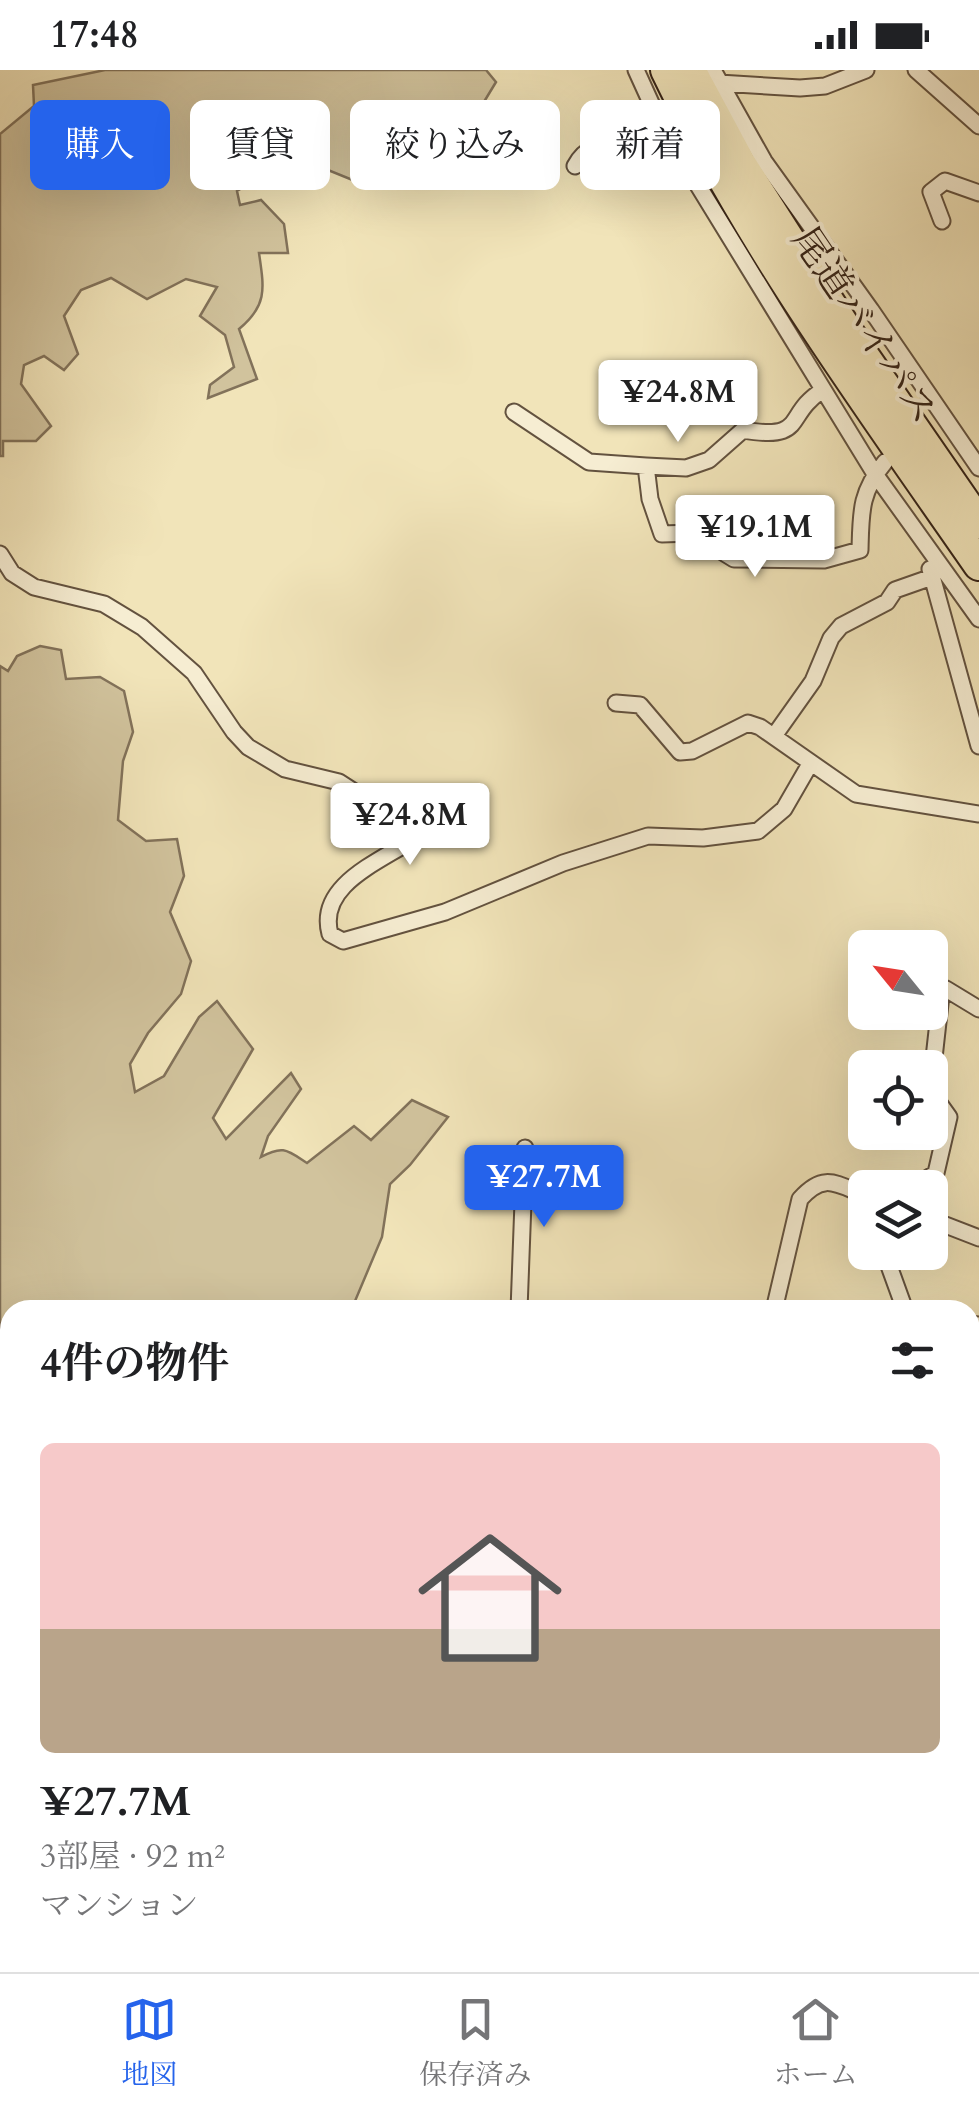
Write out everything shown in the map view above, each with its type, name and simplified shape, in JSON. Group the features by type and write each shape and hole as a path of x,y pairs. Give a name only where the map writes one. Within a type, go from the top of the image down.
{"highway":[{"name":"尾道バイパス","path":"666,70 754,231 979,565"},
{"name":"尾道バイパス","path":"690,70 750,179 859,349 979,523"}],"street":[{"path":"636,70 649,100"},
{"path":"716,77 800,88 825,86 866,70"},
{"path":"916,70 979,126"},
{"path":"716,77 764,161 939,423 979,468"},
{"path":"574,166 580,156"},
{"path":"942,222 931,192 945,181 977,185"},
{"path":"700,190 824,390 979,619"},
{"path":"514,412 589,462 686,468 709,460 743,430 770,434 791,428 811,398 824,390"},
{"path":"646,466 650,499 662,534 692,533 734,559 824,560 860,550 861,507 870,479 880,468"},
{"path":"0,554 12,573 34,587 104,604 142,627 194,673 248,747 286,768 339,782 404,824 412,840 335,892 325,916 330,934 344,940 445,912 563,863 648,836 703,838 758,831 784,809 810,764"},
{"path":"937,558 930,566 932,577 979,746"},
{"path":"774,736 813,682 831,638 841,626 887,602 894,590 932,577"},
{"path":"616,703 640,704 680,752 692,752 748,723 760,726 856,794 979,814"},
{"path":"937,1170 948,1117 934,1096 932,1076 941,996 946,989 979,1010"},
{"path":"519,1300 524,1148"},
{"path":"776,1300 800,1199 812,1185 828,1180 848,1188"},
{"path":"948,1226 979,1238"},
{"path":"891,1270 901,1300"}],"shaded area":[{"path":"105,70 486,70 496,82 485,100 350,100 350,179 330,171 330,100 190,100 190,190 239,190 240,205 261,200 284,224 288,253 259,253 262,295 255,312 239,329 257,379 208,398 210,385 234,367 225,335 200,316 217,287 186,279 147,299 111,278 81,290 64,316 78,354 64,370 44,356 24,365 21,384 51,426 36,441 3,441 0,456 0,134 30,109 30,190 170,190 170,100 34,100 33,85"},
{"path":"40,646 61,650 66,679 100,677 124,691 133,732 123,761 118,820 146,841 177,839 184,876 170,912 191,961 181,994 148,1033 130,1064 135,1092 164,1076 199,1017 217,1001 253,1049 213,1118 226,1139 291,1073 301,1089 268,1136 261,1157 285,1151 307,1163 354,1126 371,1140 412,1100 448,1117 390,1184 382,1237 355,1300 0,1300 0,666 8,671 17,656"}]}
